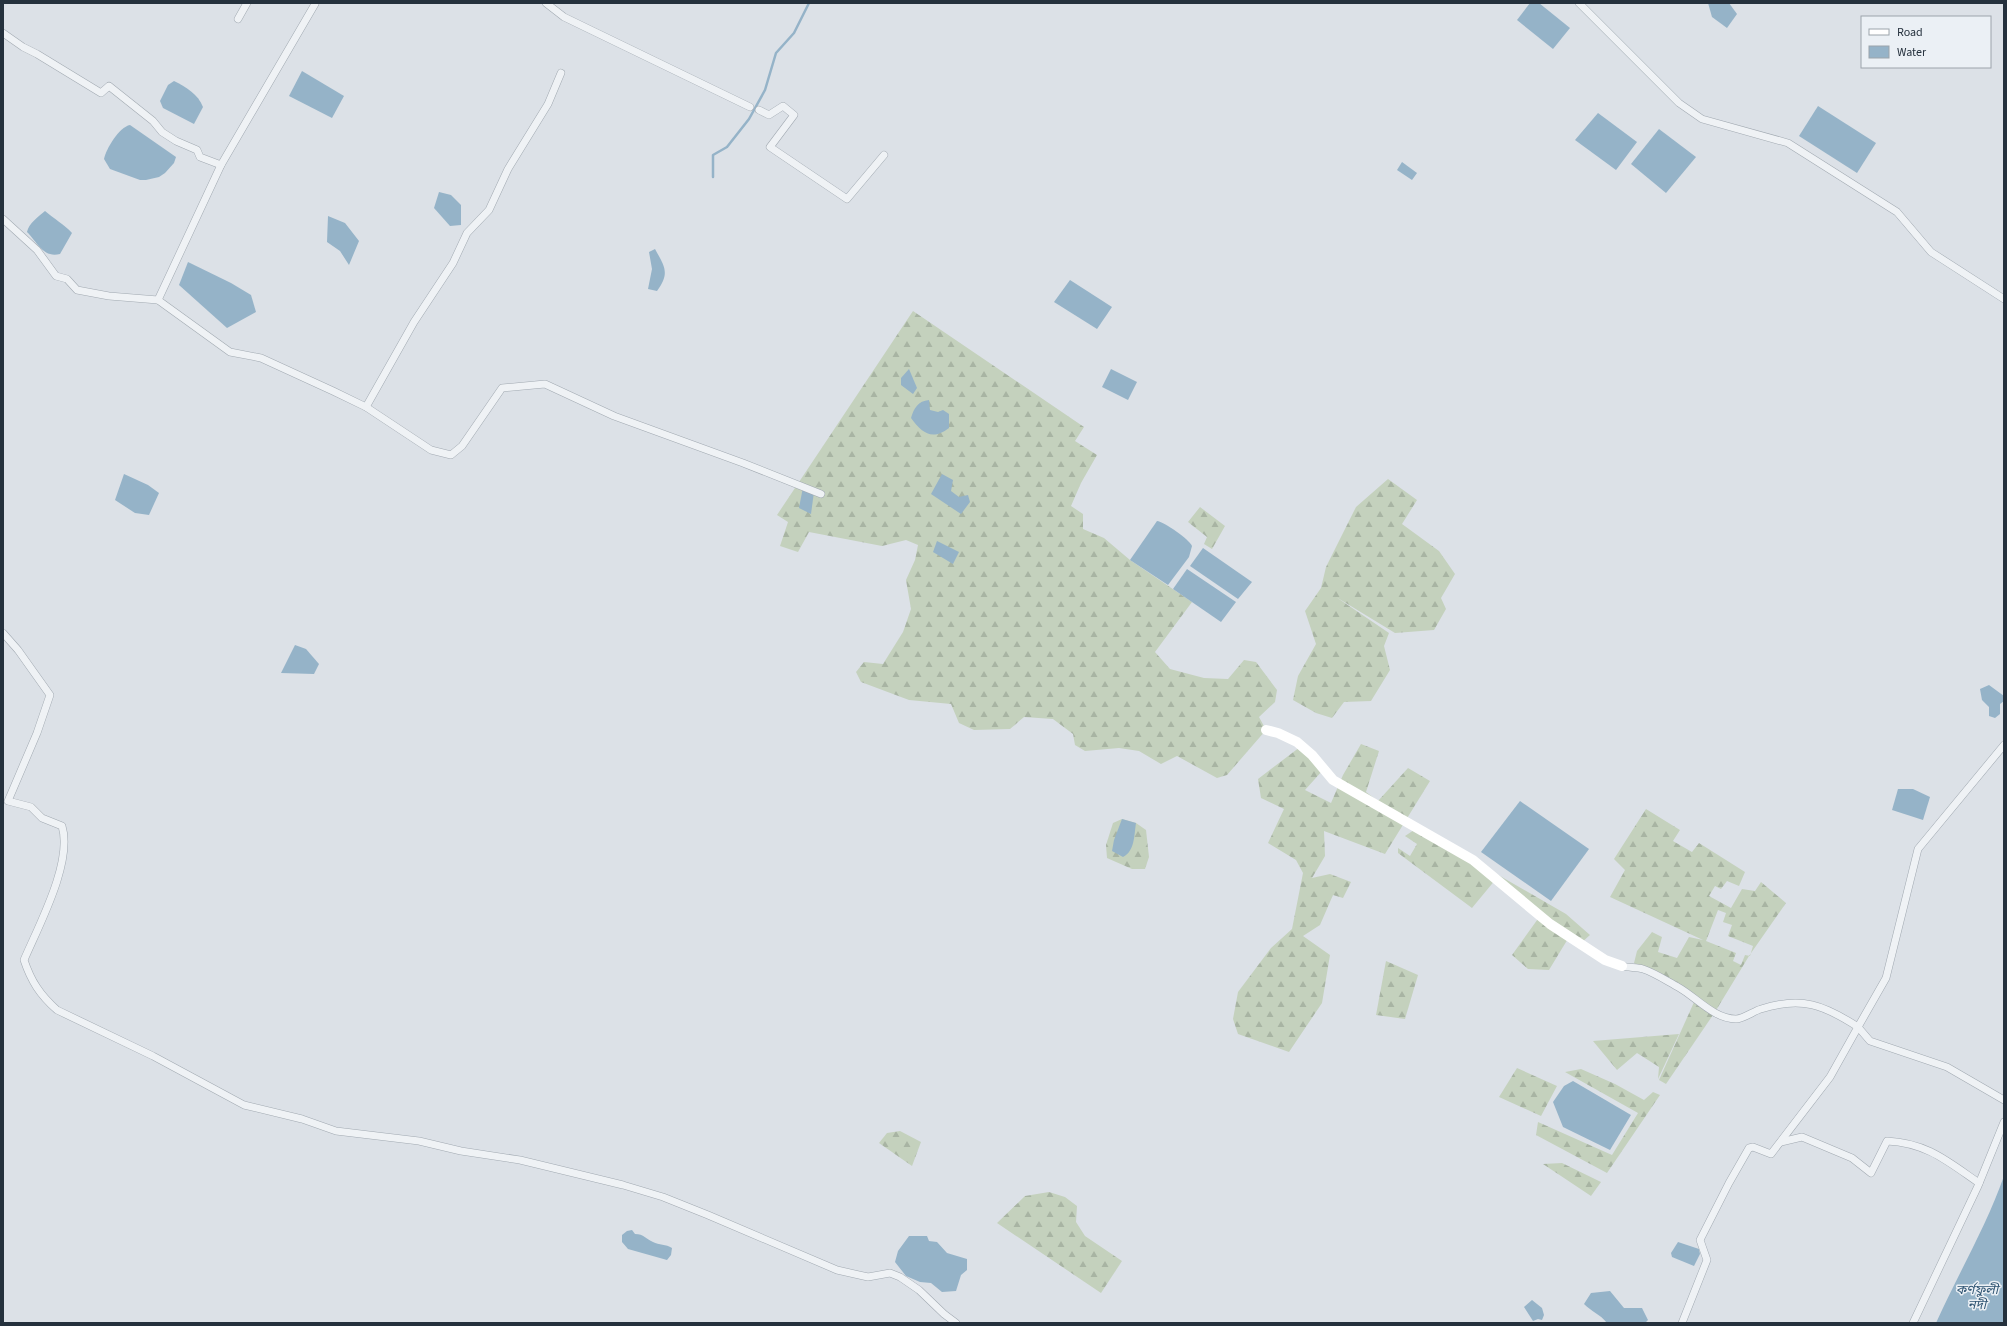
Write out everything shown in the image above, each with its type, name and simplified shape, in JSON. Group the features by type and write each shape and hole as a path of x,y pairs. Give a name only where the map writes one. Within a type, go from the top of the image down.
{"street":[{"path":"238,19 248,3"},
{"path":"546,3 564,17 750,107"},
{"path":"1579,3 1679,103 1702,119 1788,143 1897,212 1931,252 2004,299"},
{"path":"158,300 221,165 315,4"},
{"path":"3,33 23,47 101,93 109,86 141,112 162,132 176,141 197,150 200,158 221,165"},
{"path":"366,407 414,322 453,263 467,233 489,210 508,169 548,104 561,73"},
{"path":"759,110 769,115 783,106 794,115 770,147 847,200 884,155"},
{"path":"3,219 37,250 56,276 67,279 77,290 109,296 158,300 230,352 261,358 366,407 431,450 451,455 462,446 502,388 545,384 614,416 743,463 821,494"},
{"path":"3,633 18,650 50,695 37,734 8,801 30,807 42,818 62,826 65,836 64,852 58,878 24,960 31,980 45,1000 57,1010 166,1063 244,1105 302,1119 336,1131 419,1141 461,1151 520,1160 630,1187 663,1197 836,1270 868,1277 890,1273 900,1277 919,1290 944,1314 956,1323"},
{"path":"1266,730 1278,733 1297,742 1312,755 1333,780 1473,860 1550,924 1605,960 1622,966 1643,969 1650,972 1685,991 1721,1015 1737,1019 1755,1010 1778,1004 1794,1002 1810,1003 1840,1015 1858,1027 1870,1041 1947,1067 2004,1100"},
{"path":"1682,1323 1707,1260 1700,1240 1729,1183 1749,1148 1753,1147 1771,1154 1830,1077 1886,978 1918,849 2004,745"},
{"path":"1913,1323 1979,1183 2004,1122"},
{"path":"1781,1142 1802,1137 1852,1158 1871,1173 1887,1141 1904,1142 1920,1146 1943,1158 1979,1183"}],"green space":[{"path":"913,311 1084,427 1075,441 1097,455 1081,483 1071,506 1083,514 1083,529 1104,538 1130,560 1192,602 1155,652 1170,669 1204,678 1228,679 1244,660 1256,662 1277,690 1275,702 1259,717 1266,730 1227,775 1217,778 1177,756 1161,764 1139,751 1119,748 1085,751 1075,745 1073,734 1053,719 1024,717 1010,729 974,730 959,723 951,704 909,700 861,682 856,672 864,662 883,664 903,632 911,609 906,580 915,560 918,545 906,540 882,546 809,532 798,552 780,546 788,522 777,515"},
{"path":"1388,479 1417,500 1402,524 1439,551 1455,574 1441,598 1446,609 1434,630 1395,633 1336,597 1389,633 1384,646 1390,670 1371,701 1344,702 1332,718 1316,713 1293,700 1298,676 1316,644 1305,611 1321,588 1326,567 1356,507"},
{"path":"1200,507 1225,526 1212,549 1204,544 1207,537 1188,522"},
{"path":"1361,744 1379,751 1366,792 1378,801 1408,768 1430,781 1385,854 1324,831 1325,856 1312,878 1330,874 1351,882 1343,898 1333,895 1320,925 1303,936 1330,955 1322,1003 1289,1052 1238,1034 1233,1019 1238,992 1271,948 1292,929 1303,873 1296,860 1268,843 1284,809 1261,798 1258,779 1300,747 1323,770 1305,790 1331,803 1343,775"},
{"path":"1646,809 1680,830 1673,841 1692,852 1699,843 1745,872 1739,886 1727,881 1721,889 1715,886 1709,896 1731,908 1742,889 1755,891 1761,882 1786,903 1751,953 1753,946 1728,936 1732,925 1723,922 1726,913 1718,910 1706,941 1736,953 1733,961 1741,965 1745,955 1749,956 1715,1012 1634,963 1637,951 1652,932 1662,937 1658,952 1677,958 1689,937 1703,940 1610,897 1625,870 1614,859"},
{"path":"1122,819 1136,823 1146,830 1149,857 1145,869 1132,869 1107,858 1106,845 1113,823"},
{"path":"1417,828 1566,914 1590,935 1580,944 1569,937 1549,970 1528,969 1512,955 1540,916 1496,879 1472,908 1398,853 1398,848 1410,856 1417,844 1405,836"},
{"path":"1386,961 1418,975 1405,1019 1376,1015"},
{"path":"1695,1000 1715,1012 1666,1084 1659,1080"},
{"path":"1679,1034 1658,1079 1659,1067 1637,1053 1617,1070 1593,1041"},
{"path":"1517,1068 1557,1086 1541,1116 1499,1097"},
{"path":"1581,1069 1615,1084 1644,1100 1653,1092 1660,1095 1607,1173 1536,1135 1538,1122 1612,1155 1638,1113 1565,1072"},
{"path":"900,1131 921,1142 912,1166 879,1143 887,1133"},
{"path":"1562,1163 1601,1182 1591,1196 1543,1164"},
{"path":"1049,1192 1065,1197 1077,1206 1076,1222 1085,1236 1122,1261 1101,1293 997,1223 1025,1196"}],"water":[{"path":"1530,3 1539,3 1570,28 1553,49 1517,20"},
{"path":"1708,3 1729,3 1737,14 1727,28 1712,17"},
{"path":"302,71 344,96 332,118 289,96"},
{"path":"174,81 187,88 201,102 203,107 194,124 163,108 160,101 168,85"},
{"path":"1818,106 1876,143 1857,173 1799,136"},
{"path":"1598,113 1637,142 1616,170 1575,140"},
{"path":"130,125 176,157 174,163 159,177 140,180 110,169 104,159 107,150 117,134"},
{"path":"1659,129 1696,157 1666,193 1631,164"},
{"path":"1402,162 1417,173 1412,180 1397,170"},
{"path":"439,192 451,195 461,205 461,225 450,226 434,208"},
{"path":"45,211 72,233 60,254 54,255 45,252 27,232 32,223"},
{"path":"328,216 345,223 359,241 349,265 340,251 327,242"},
{"path":"655,249 665,270 664,279 657,291 648,289 652,269 649,252"},
{"path":"188,262 231,283 251,295 256,312 227,328 179,285"},
{"path":"1070,280 1112,307 1097,329 1054,302"},
{"path":"909,369 917,388 913,394 901,385 901,378"},
{"path":"1111,369 1137,382 1128,400 1102,387"},
{"path":"929,400 930,410 938,412 943,410 949,414 949,428 943,432 932,435 919,428 911,418 919,403"},
{"path":"124,474 148,485 159,493 149,515 135,513 115,500"},
{"path":"942,474 953,480 951,491 959,497 968,495 970,502 961,514 931,494"},
{"path":"803,487 814,492 811,514 799,508"},
{"path":"1157,521 1176,531 1192,546 1189,557 1168,585 1130,560"},
{"path":"937,541 959,552 953,564 933,552"},
{"path":"1203,548 1252,582 1238,599 1190,566"},
{"path":"1187,569 1236,602 1221,622 1173,589"},
{"path":"295,645 306,649 319,664 314,674 281,673"},
{"path":"1989,685 2004,696 2004,701 2000,704 2000,714 1995,718 1989,716 1989,707 1982,700 1980,689"},
{"path":"1898,789 1913,789 1930,797 1923,820 1892,810"},
{"path":"1520,801 1589,849 1551,901 1481,852"},
{"path":"1122,819 1136,823 1132,847 1123,857 1112,851 1114,840"},
{"path":"1573,1081 1631,1115 1610,1150 1563,1127 1553,1102 1564,1086"},
{"name":"কর্ণফুলী নদী","path":"2004,1176 2004,1323 1936,1323 1989,1214"},
{"path":"632,1230 635,1234 641,1235 658,1244 672,1248 671,1255 667,1260 628,1249 622,1242 622,1235 627,1231"},
{"path":"909,1236 927,1236 929,1241 937,1242 947,1253 967,1259 967,1270 961,1275 956,1291 942,1292 931,1283 920,1282 906,1276 895,1262 898,1251"},
{"path":"1678,1242 1699,1249 1700,1254 1694,1266 1672,1257 1671,1253"},
{"path":"1610,1291 1624,1308 1642,1308 1648,1320 1645,1323 1607,1323 1602,1317 1584,1304 1591,1293"},
{"path":"1532,1300 1542,1308 1544,1315 1542,1320 1538,1319 1533,1321 1524,1307"}],"waterway":[{"path":"713,177 713,155 727,147 749,119 765,90 776,53 794,33 809,3"}]}
